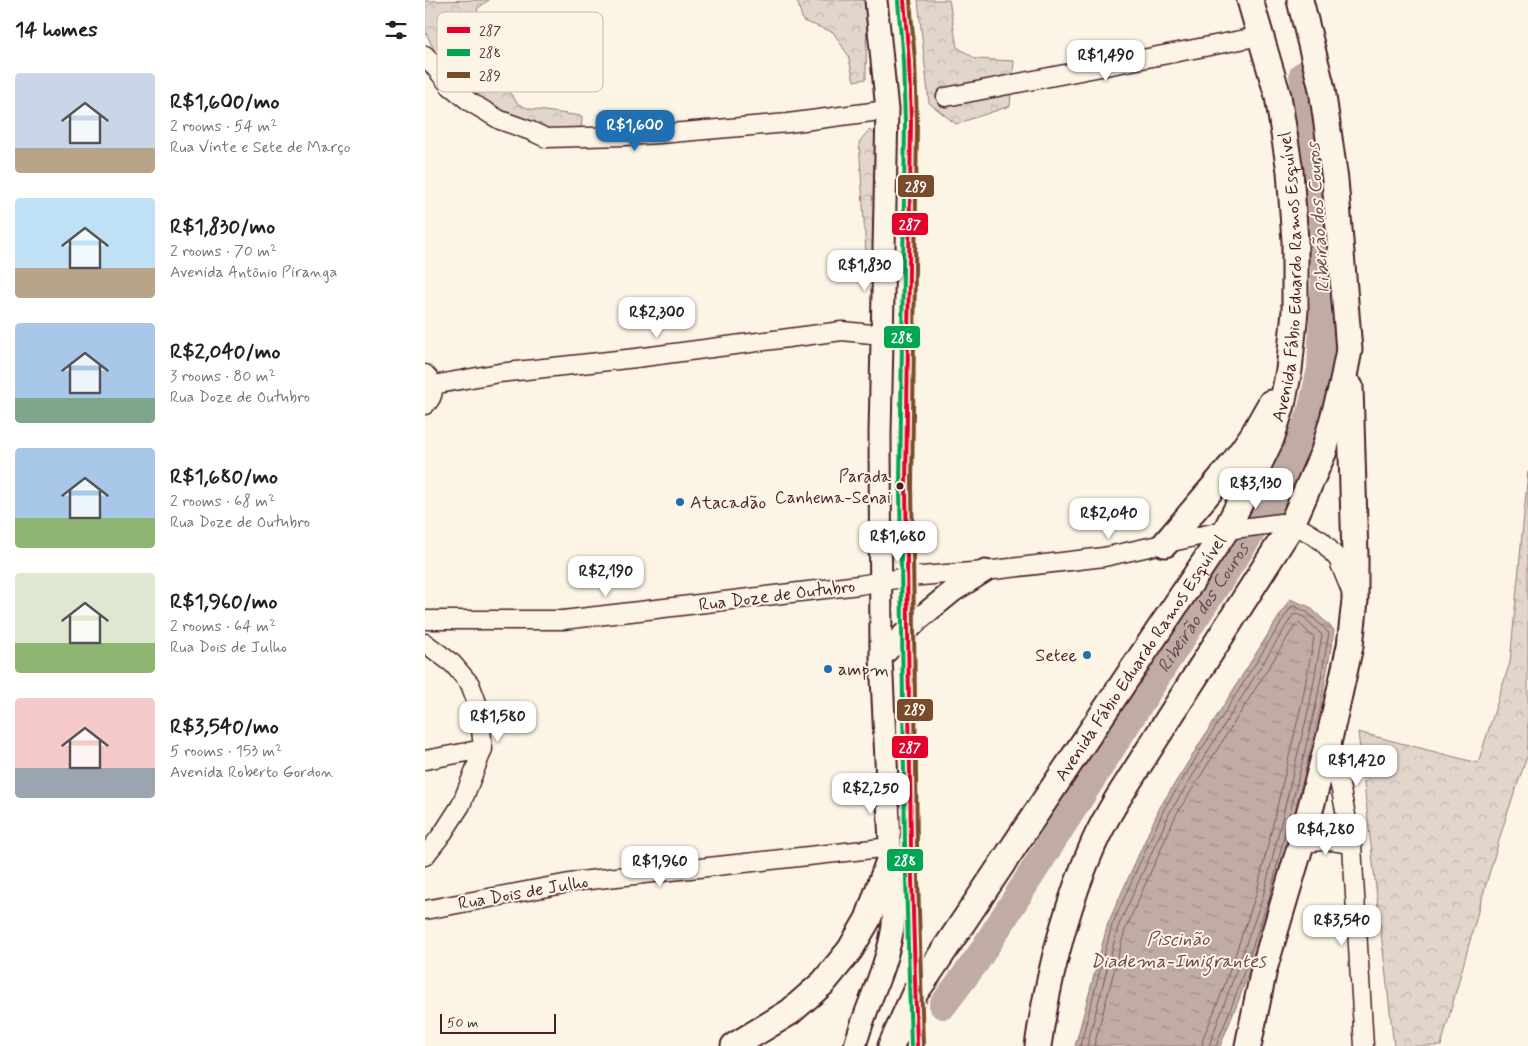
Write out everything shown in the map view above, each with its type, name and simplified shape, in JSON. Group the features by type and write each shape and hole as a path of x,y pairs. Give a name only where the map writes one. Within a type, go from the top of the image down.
{"highway":[{"name":"Avenida Fábio Eduardo Ramos Esquível","path":"891,1046 915,993 1231,530 1249,485 1271,439 1282,405 1289,370 1295,311 1295,241 1290,170 1278,96 1250,0"},
{"path":"1248,1046 1264,969 1301,844 1330,735 1350,646 1355,600 1349,350 1335,180 1322,89 1300,0"},
{"path":"1037,1046 1043,1008 1057,949 1074,892 1094,843 1118,798 1286,525 1324,451 1342,386 1349,350"},
{"path":"1165,544 1233,465 1253,435 1289,370"},
{"path":"734,1046 790,1012 823,983 849,950 868,919 891,851"},
{"path":"1233,1046 1264,969"}],"main road":[{"path":"855,1046 893,932 891,851 881,657 882,335 887,110 876,0"},
{"path":"881,657 920,618 953,592 985,571"}],"street":[{"path":"946,97 1261,36"},
{"path":"425,55 437,70"},
{"path":"458,92 500,120 546,138 659,134 788,123 887,110"},
{"path":"425,406 432,397 429,379 636,358 842,331 882,335"},
{"name":"Rua Doze de Outubro","path":"425,620 563,620 919,576 985,571 1104,557 1231,530 1286,525 1305,530 1322,540 1338,559 1355,600"},
{"path":"425,643 453,664 470,684 479,708 483,748 461,805 425,856"},
{"path":"1330,735 1352,845 1364,1046"},
{"path":"425,760 483,748"},
{"path":"1301,844 1332,840 1352,845"},
{"name":"Rua Dois de Julho","path":"425,910 581,881 891,851"}],"green space":[{"path":"489,0 477,9 478,12 437,12 437,56 425,31 425,1"},
{"path":"797,0 867,0 866,79 854,81 848,55 833,32 803,21"},
{"path":"918,0 949,0 957,47 976,59 1014,61 1010,106 956,124 929,103"},
{"path":"470,92 509,92 518,104 530,109 582,116 581,134 556,133 496,109"},
{"path":"869,130 877,135 873,275 868,284 859,142"},
{"path":"1528,472 1528,754 1506,817 1441,1046 1394,1046 1358,732 1478,763 1510,662"}],"water":[{"name":"Piscinão Diadema-Imigrantes","path":"1290,599 1310,607 1334,630 1321,705 1274,900 1238,1002 1220,1046 1075,1046 1108,923 1160,807"}],"waterway":[{"name":"Ribeirão dos Couros","path":"943,1005 977,960 1166,662 1281,487 1311,413 1321,369 1325,276 1320,201 1303,75"}],"transit line":[{"name":"287","path":"904,0 909,61 911,123 906,486 911,844 917,1046"},
{"name":"289","path":"910,0 915,61 917,123 912,486 917,844 923,1046"},
{"name":"288","path":"898,1 903,61 905,123 900,486 905,844 911,1046"}],"place":[{"name":"Parada Canhema-Senai","path":"900,486"},
{"name":"Atacadão","path":"680,502"},
{"name":"Setee","path":"1087,655"},
{"name":"ampm","path":"828,669"}]}
